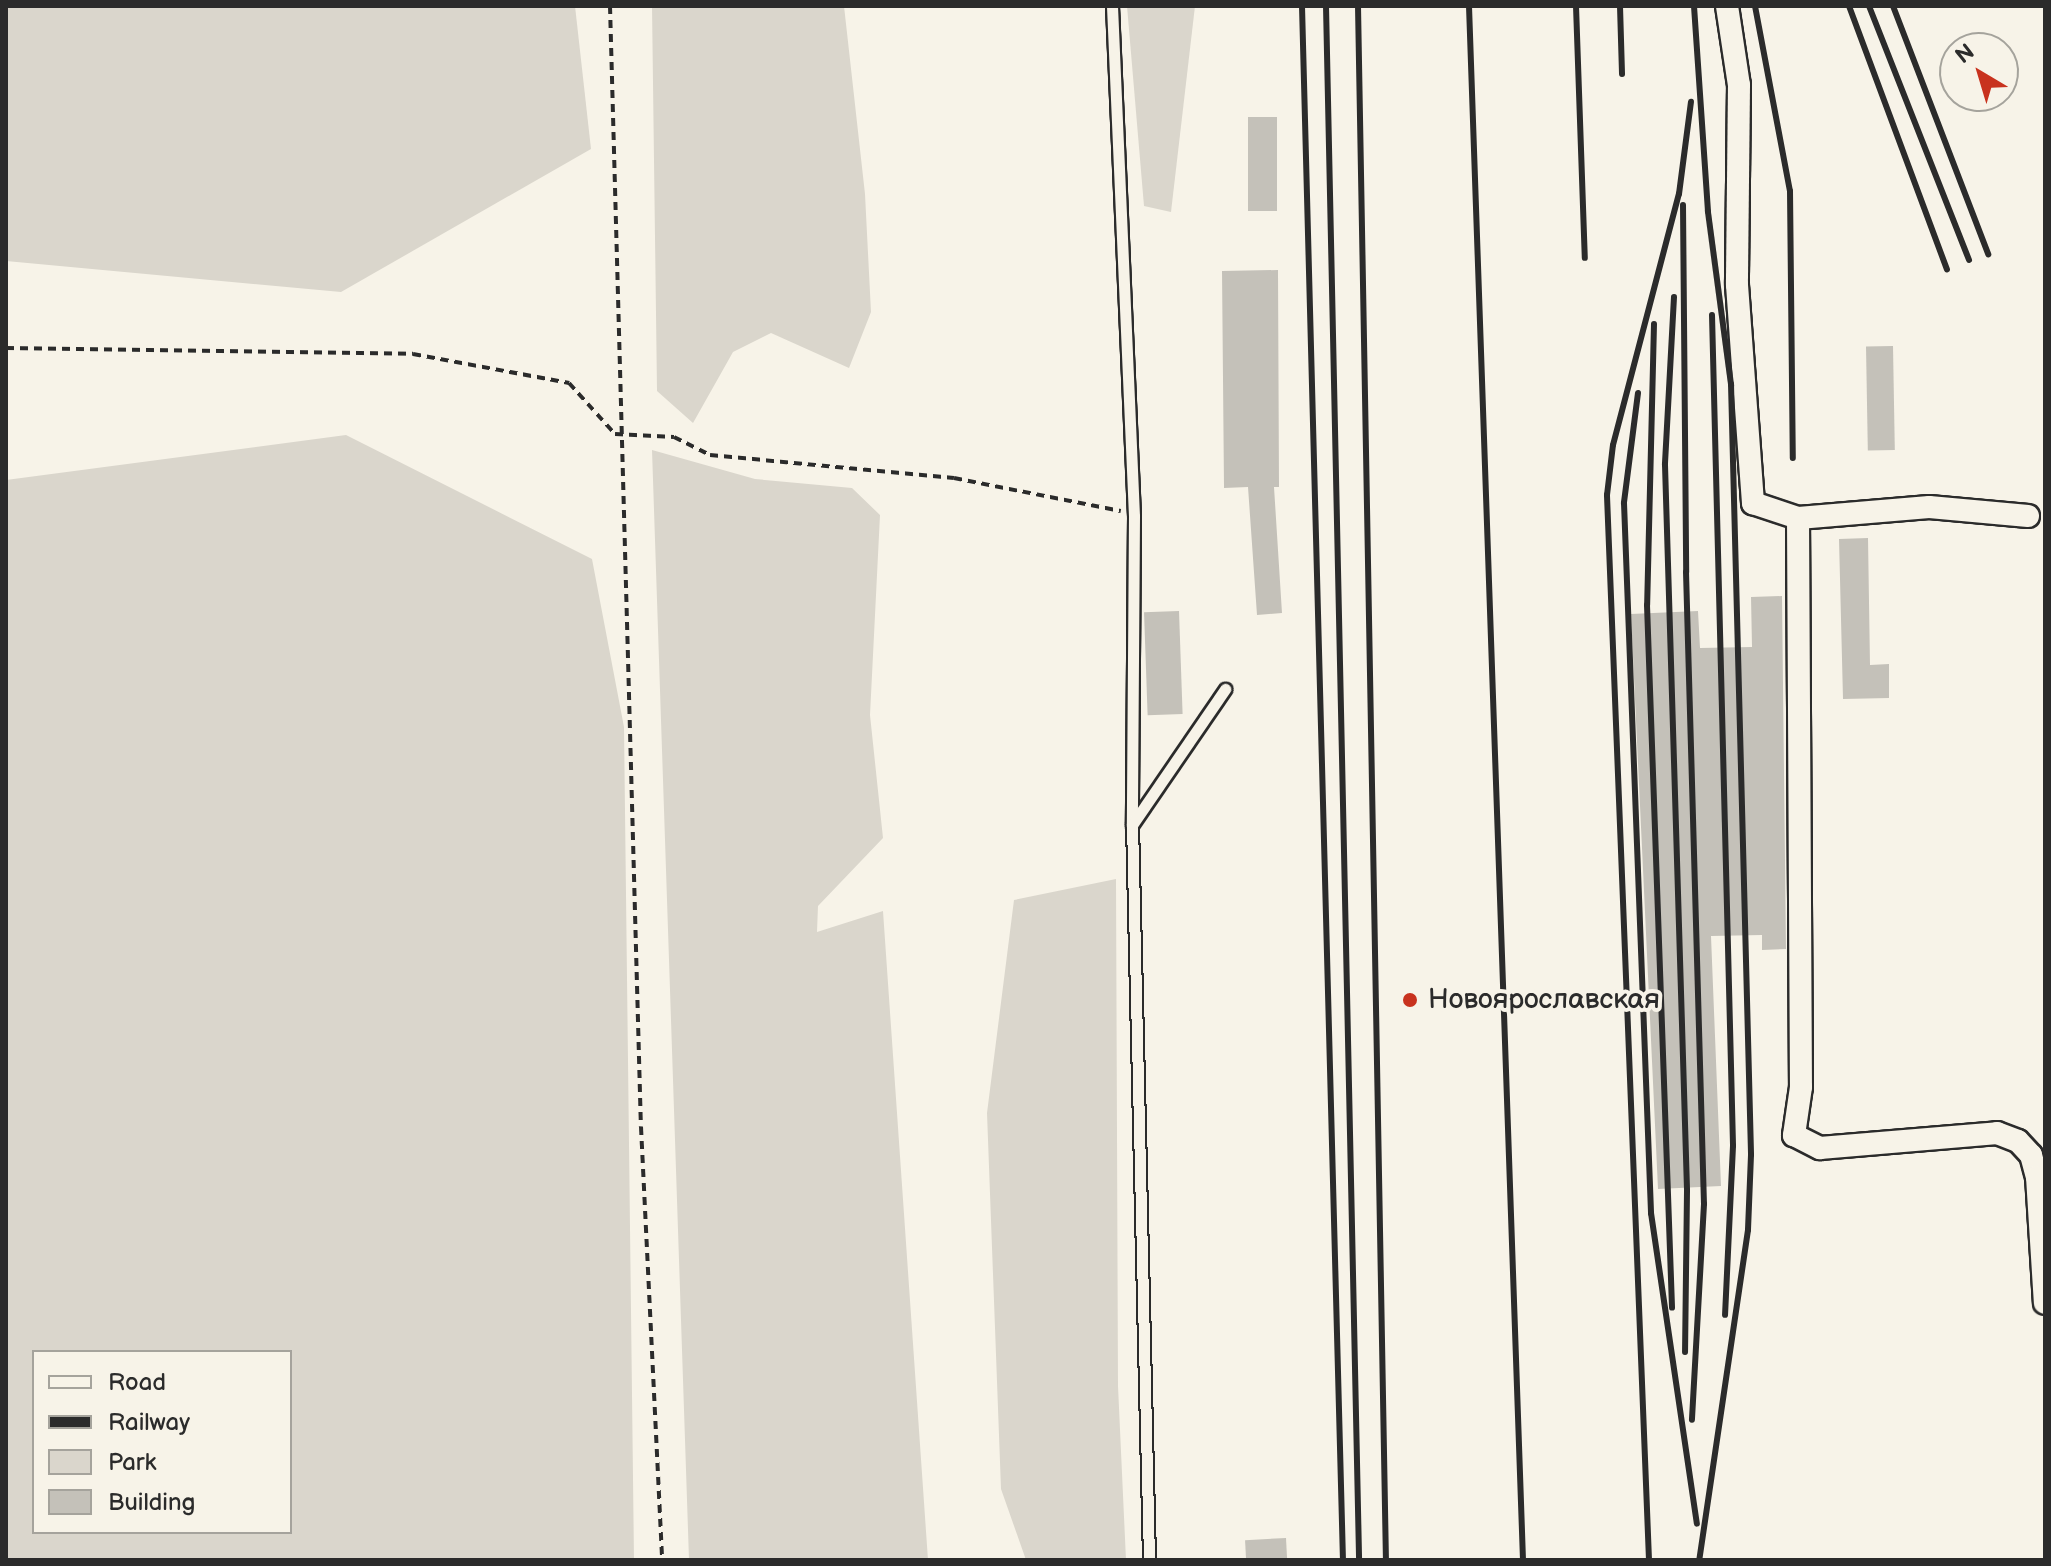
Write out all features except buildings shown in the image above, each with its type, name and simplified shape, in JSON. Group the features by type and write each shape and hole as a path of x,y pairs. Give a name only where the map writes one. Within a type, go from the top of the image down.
{"street":[{"path":"1727,6 1739,85 1737,285 1753,503 1798,518 1929,507 2028,516"},
{"path":"1798,518 1801,1087 1794,1135 1820,1148 1997,1133 2018,1141 2031,1155 2037,1177 2045,1303"}],"lane":[{"path":"1112,6 1134,516 1132,825 1149,1560"},
{"path":"1132,825 1225,689"}],"path":[{"path":"610,6 641,1127 662,1560"},
{"path":"6,348 413,354 569,383 623,435 674,437 710,455 954,478 1092,502 1134,516"}],"green space":[{"path":"6,6 575,6 591,149 341,292 6,261"},
{"path":"652,6 844,6 865,194 871,312 849,368 771,333 733,352 693,423 657,391"},
{"path":"1127,6 1195,6 1171,212 1144,206"},
{"path":"346,435 592,559 624,727 634,1560 6,1560 6,480"},
{"path":"652,450 755,479 852,488 880,515 870,715 883,838 818,906 817,932 883,911 928,1560 689,1560"},
{"path":"1116,879 1118,1386 1126,1560 1026,1560 1001,1489 987,1113 1014,900"}],"railway":[{"path":"1302,6 1343,1560"},
{"path":"1326,6 1359,1560"},
{"path":"1358,6 1386,1560"},
{"path":"1469,6 1523,1560"},
{"path":"1576,6 1585,258"},
{"path":"1620,6 1622,74"},
{"path":"1694,6 1708,212 1731,384 1751,1155 1748,1230 1699,1560"},
{"path":"1755,6 1790,191 1793,458"},
{"path":"1849,6 1947,269"},
{"path":"1869,6 1969,260"},
{"path":"1893,6 1988,254"},
{"path":"1649,1560 1607,495 1613,445 1679,194 1691,102"},
{"path":"1683,205 1686,572 1704,1204 1692,1420"},
{"path":"1674,297 1665,465 1687,1191 1685,1352"},
{"path":"1712,315 1733,1146 1725,1315"},
{"path":"1654,324 1647,605 1672,1308"},
{"path":"1638,393 1624,503 1651,1213 1697,1524"}],"place":[{"name":"Новоярославская","path":"1410,1000"}]}
